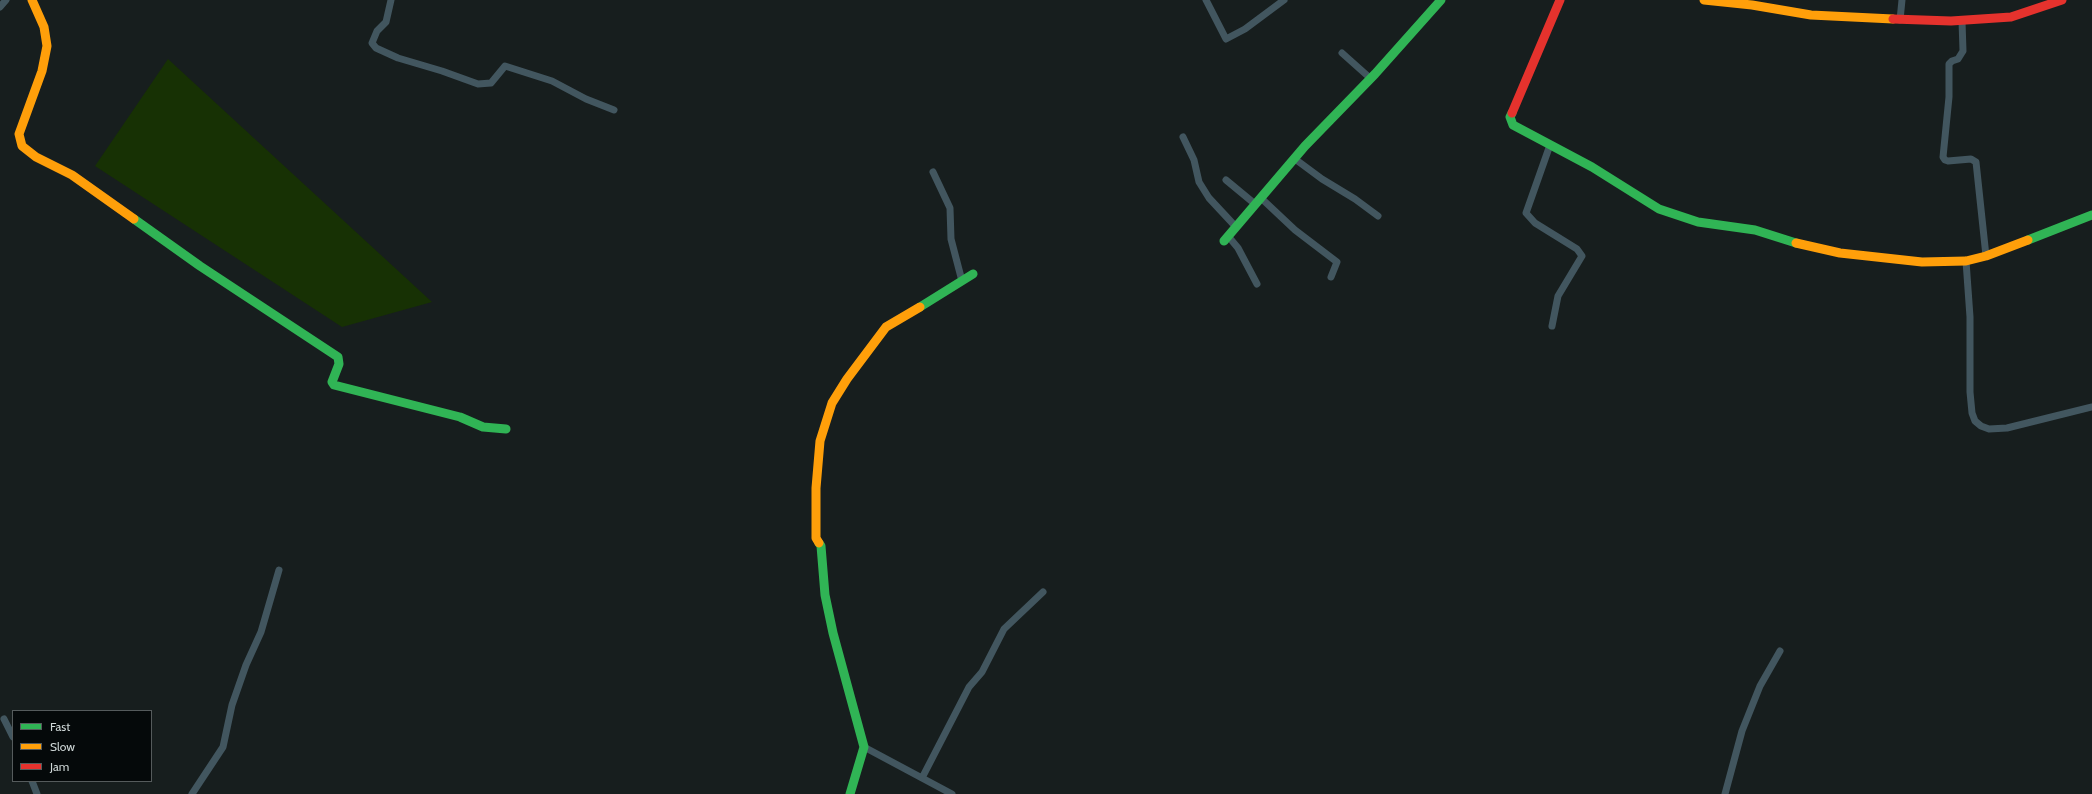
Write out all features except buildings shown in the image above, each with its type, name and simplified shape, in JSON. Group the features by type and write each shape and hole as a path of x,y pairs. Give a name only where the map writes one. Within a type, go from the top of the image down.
{"street":[{"path":"0,8 6,0"},
{"path":"32,0 44,27 47,46 42,71 20,134 22,146 36,157 72,176 200,266 338,357 339,364 332,382 334,385 460,417 483,428 506,429"},
{"path":"391,0 386,22 377,32 372,43 376,48 398,58 442,70 478,84 491,83 504,66 552,81 586,99 614,110"},
{"path":"1206,0 1226,38 1245,28 1284,0"},
{"path":"1257,284 1238,248 1226,239 1336,112 1370,78 1441,0"},
{"path":"1560,0 1510,117 1513,125 1592,167 1659,210 1698,222 1755,230 1797,243 1840,253 1922,262 1966,260 1986,256 2092,215"},
{"path":"1704,0 1752,2 1811,16 1962,21 1988,20 2026,13 2062,0"},
{"path":"1900,20 1902,0"},
{"path":"1962,21 1963,51 1958,59 1949,64 1949,97 1943,157 1948,161 1971,159 1976,162 1986,256"},
{"path":"1342,53 1370,78"},
{"path":"1183,137 1194,160 1199,182 1209,198 1236,227"},
{"path":"1550,145 1526,213 1535,222 1577,249 1582,256 1558,296 1552,326"},
{"path":"1295,159 1322,179 1355,199 1378,216"},
{"path":"933,172 950,208 951,239 962,280"},
{"path":"1226,180 1258,201 1337,262 1331,277"},
{"path":"1966,260 1970,317 1970,392 1972,413 1975,421 1981,426 1989,429 2007,428 2092,407"},
{"path":"850,794 864,747 833,633 826,595 821,546 816,538 816,488 820,441 832,402 847,379 886,327 973,274"},
{"path":"192,794 223,747 232,705 246,665 261,632 279,570"},
{"path":"922,778 969,687 982,672 1004,630 1043,592"},
{"path":"1726,794 1742,731 1760,686 1780,651"},
{"path":"4,719 12,735"},
{"path":"864,747 952,794"},
{"path":"32,782 37,794"}],"green space":[{"path":"168,59 432,302 342,327 95,166"}],"traffic: fast":[{"path":"1224,241 1305,146 1375,74 1441,0"},
{"path":"1512,113 1510,117 1513,125 1592,167 1659,209 1698,222 1755,230 1796,243"},
{"path":"2028,240 2092,215"},
{"path":"134,219 200,266 338,357 339,364 332,382 334,385 460,417 483,427 506,429"},
{"path":"920,307 973,274"},
{"path":"819,543 821,546 825,595 833,633 864,747 850,794"}],"traffic: slow":[{"path":"32,0 44,27 47,46 42,71 19,134 22,146 36,157 72,175 134,219"},
{"path":"1704,0 1752,5 1811,15 1893,19"},
{"path":"1796,243 1840,253 1922,262 1966,261 1986,256 2028,240"},
{"path":"819,543 816,538 816,488 820,441 832,403 847,379 886,327 920,307"}],"traffic: jam":[{"path":"1512,113 1560,0"},
{"path":"1893,19 1951,21 2011,17 2062,0"}]}
